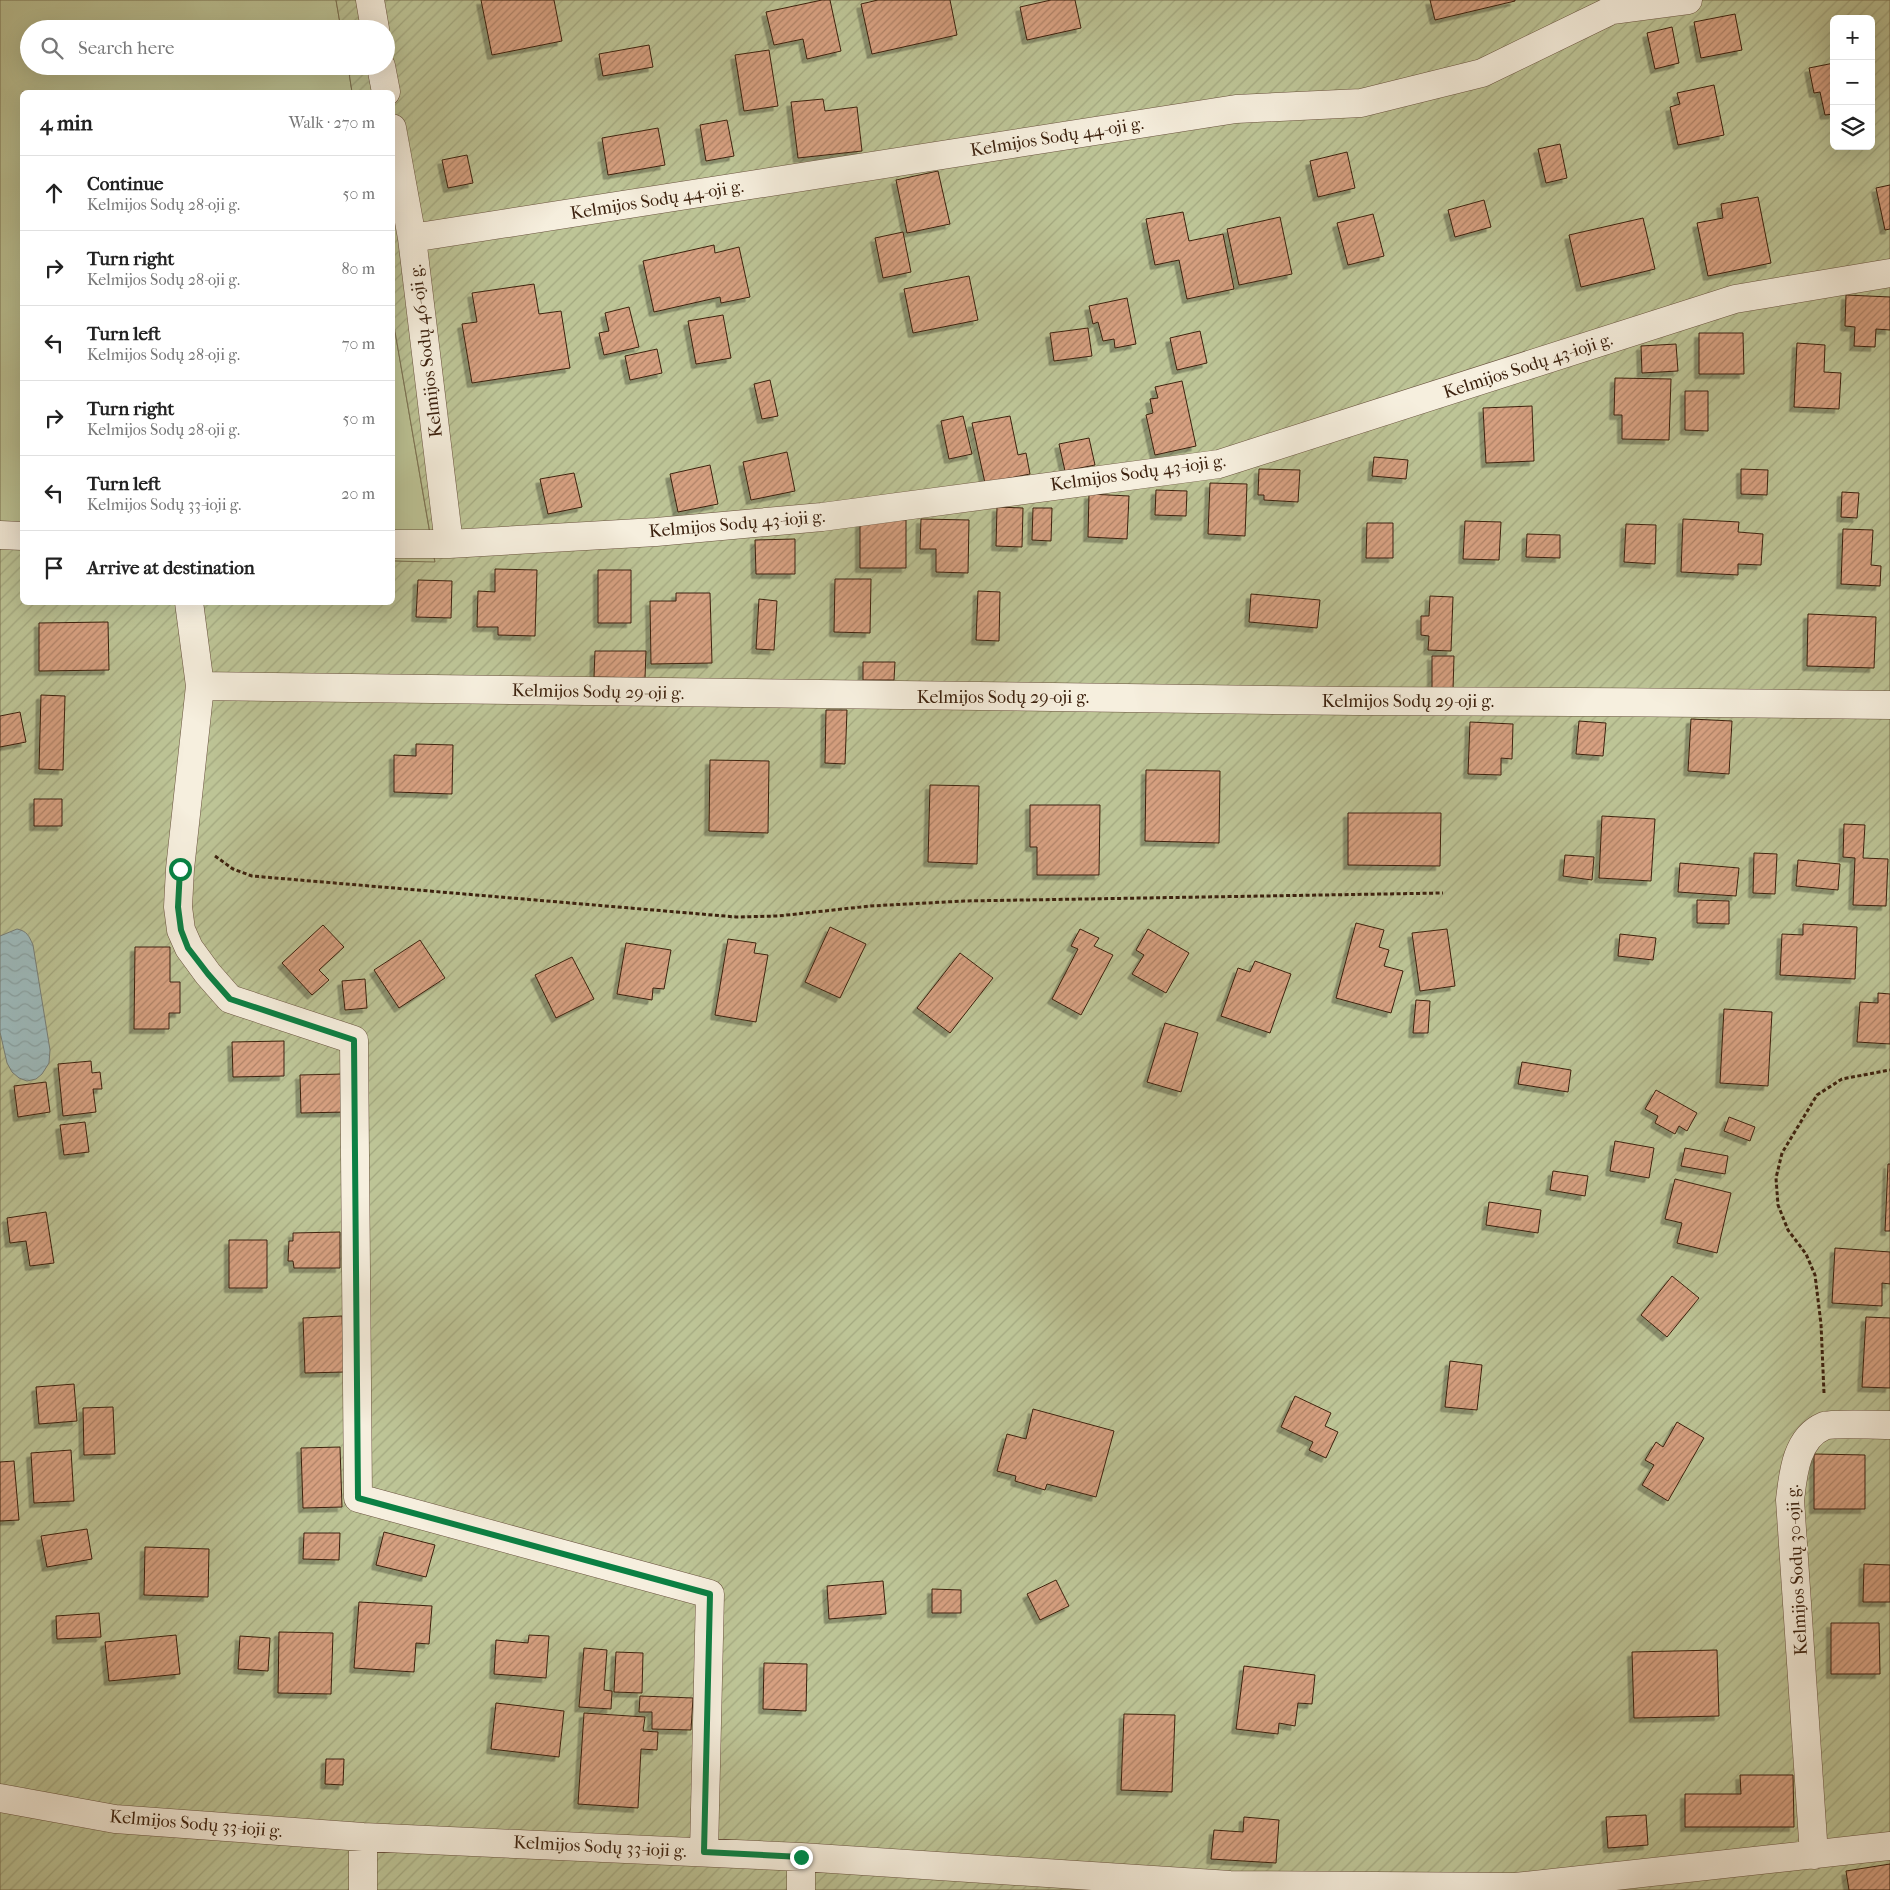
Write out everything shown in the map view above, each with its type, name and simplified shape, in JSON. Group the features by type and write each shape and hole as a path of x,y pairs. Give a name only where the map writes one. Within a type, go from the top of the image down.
{"street":[{"path":"370,0 373,20"},
{"name":"Kelmijos Sodų 44-oji g.","path":"412,238 1236,109 1361,103 1482,73 1617,5 1688,0"},
{"path":"383,75 386,90"},
{"name":"Kelmijos Sodų 46-oji g.","path":"395,144 412,238 449,544"},
{"name":"Kelmijos Sodų 43-ioji g.","path":"395,544 449,544 656,532 822,517 1219,464 1735,299 1890,273"},
{"path":"0,535 20,536"},
{"path":"189,605 200,686 178,907 181,930 188,948 230,999 354,1040 358,1498 710,1594 704,1852"},
{"name":"Kelmijos Sodų 29-oji g.","path":"200,686 864,696 1890,704"},
{"path":"1826,1425 1890,1426"},
{"name":"Kelmijos Sodų 30-oji g.","path":"1814,1855 1790,1500 1793,1471 1801,1448 1812,1433 1826,1425"},
{"name":"Kelmijos Sodų 33-ioji g.","path":"0,1798 115,1819 362,1837 801,1857 1230,1887 1515,1889 1890,1846"},
{"path":"362,1837 363,1890"},
{"path":"801,1857 801,1890"}],"path":[{"path":"183,847 217,856 232,869 252,876 736,917 778,916 870,906 964,901 1443,893"},
{"path":"1826,1425 1821,1324 1815,1276 1806,1254 1788,1230 1778,1204 1776,1178 1782,1153 1817,1095 1842,1079 1890,1070"}],"green space":[{"path":"0,0 336,0 339,20 20,20 20,75 349,75 352,90 20,90 20,545 0,544"},
{"path":"336,0 1890,0 1890,1890 0,1890 0,544 20,545 20,605 395,605 395,561 435,562 395,332 395,90 352,90 349,75 395,75 395,20 339,20"},
{"path":"395,332 435,563 395,561"}],"water":[{"path":"17,929 27,934 33,945 50,1050 49,1063 42,1074 36,1079 27,1081 19,1078 12,1072 7,1063 0,1032 0,936"}],"building":[{"path":"481,0 554,0 562,41 492,55"},
{"path":"830,0 841,51 807,59 803,39 774,45 766,12"},
{"path":"878,0 950,0 957,35 872,54 861,4"},
{"path":"1051,0 1075,0 1081,28 1027,40 1020,7"},
{"path":"1430,0 1515,0 1515,1 1435,20"},
{"path":"1735,14 1742,50 1701,58 1694,22"},
{"path":"1672,27 1679,63 1655,69 1647,33"},
{"path":"649,45 653,67 603,76 599,54"},
{"path":"769,50 778,106 744,111 735,55"},
{"path":"1830,64 1830,114 1825,115 1820,92 1814,93 1809,68"},
{"path":"1714,85 1724,135 1678,145 1670,107 1680,104 1677,93"},
{"path":"823,99 825,111 857,107 862,151 798,158 791,102"},
{"path":"727,120 734,156 706,161 700,125"},
{"path":"658,128 665,165 608,175 602,138"},
{"path":"1560,144 1567,178 1546,183 1538,149"},
{"path":"1347,152 1355,188 1318,197 1310,161"},
{"path":"467,155 473,183 448,188 442,160"},
{"path":"938,171 950,224 907,233 896,180"},
{"path":"1890,185 1890,229 1885,230 1876,188"},
{"path":"1758,197 1771,263 1708,276 1697,223 1723,218 1721,204"},
{"path":"1484,200 1491,227 1455,237 1448,210"},
{"path":"1183,212 1189,241 1223,234 1234,289 1187,299 1179,260 1155,265 1146,219"},
{"path":"1373,214 1384,256 1348,265 1337,223"},
{"path":"1280,217 1292,274 1239,285 1227,229"},
{"path":"1643,218 1655,269 1581,287 1569,235"},
{"path":"903,232 911,272 883,278 875,238"},
{"path":"714,245 715,253 739,247 750,297 721,303 720,297 654,312 643,261"},
{"path":"969,276 978,320 913,333 904,289"},
{"path":"534,284 539,314 561,311 570,368 472,383 462,324 477,322 472,293"},
{"path":"1846,295 1890,297 1890,330 1876,329 1875,347 1854,346 1855,327 1845,326"},
{"path":"1127,298 1136,344 1115,348 1114,339 1103,341 1098,322 1093,324 1089,306"},
{"path":"629,307 639,347 604,355 599,333 609,331 605,313"},
{"path":"723,315 731,358 696,364 688,321"},
{"path":"1088,328 1092,356 1054,361 1050,333"},
{"path":"1200,331 1207,363 1177,370 1170,338"},
{"path":"1699,333 1743,333 1744,374 1699,374"},
{"path":"1797,343 1825,345 1824,372 1841,373 1839,409 1794,407"},
{"path":"1676,344 1678,371 1642,373 1641,346"},
{"path":"657,349 662,373 630,380 625,356"},
{"path":"1615,378 1671,379 1669,440 1622,439 1622,415 1614,415"},
{"path":"770,380 778,416 762,419 754,384"},
{"path":"1182,381 1196,446 1155,455 1146,415 1153,413 1150,399 1158,398 1155,387"},
{"path":"1685,391 1708,391 1708,431 1685,430"},
{"path":"1532,406 1534,461 1486,463 1483,408"},
{"path":"963,416 972,454 949,459 941,421"},
{"path":"1010,416 1018,455 1026,453 1030,474 985,483 972,423"},
{"path":"1089,438 1095,465 1065,471 1059,444"},
{"path":"787,452 795,491 751,500 743,462"},
{"path":"1374,457 1408,460 1406,479 1372,476"},
{"path":"710,465 718,504 678,512 670,474"},
{"path":"1259,469 1300,470 1298,502 1264,500 1264,495 1258,495"},
{"path":"1741,469 1768,470 1767,495 1741,494"},
{"path":"574,473 582,507 548,514 540,479"},
{"path":"1210,483 1247,484 1245,536 1208,534"},
{"path":"1156,490 1187,491 1186,516 1155,515"},
{"path":"1842,492 1859,493 1857,518 1841,517"},
{"path":"1089,494 1129,496 1127,539 1088,537"},
{"path":"997,507 1023,508 1022,547 996,546"},
{"path":"1033,508 1052,508 1051,541 1032,540"},
{"path":"921,519 969,520 968,573 936,572 936,549 920,549"},
{"path":"1683,519 1739,522 1738,532 1763,534 1761,565 1738,564 1738,575 1681,572"},
{"path":"860,520 906,520 906,568 860,568"},
{"path":"1465,521 1501,522 1499,560 1463,559"},
{"path":"1367,523 1393,523 1393,558 1366,558"},
{"path":"1626,524 1656,525 1655,564 1624,562"},
{"path":"1843,529 1873,530 1871,565 1881,566 1880,586 1841,584"},
{"path":"1527,534 1560,535 1560,558 1526,557"},
{"path":"795,539 795,574 756,574 755,540"},
{"path":"495,569 537,570 535,636 498,635 498,627 477,627 478,591 495,592"},
{"path":"598,570 631,570 631,623 598,623"},
{"path":"835,579 871,579 870,633 834,632"},
{"path":"418,580 452,581 451,618 416,617"},
{"path":"978,591 1000,592 999,641 976,640"},
{"path":"676,593 710,593 712,663 651,664 650,601 676,601"},
{"path":"1251,594 1320,600 1317,628 1249,622"},
{"path":"1430,596 1453,597 1451,651 1428,650 1429,636 1421,635 1421,616 1429,616"},
{"path":"759,599 777,601 774,650 756,649"},
{"path":"1808,614 1876,617 1874,668 1807,666"},
{"path":"108,622 109,670 39,671 39,623"},
{"path":"595,651 646,651 645,678 594,677"},
{"path":"1432,656 1454,656 1453,690 1432,689"},
{"path":"863,662 895,662 894,680 863,680"},
{"path":"41,695 65,696 63,770 39,769"},
{"path":"826,710 847,710 845,764 825,763"},
{"path":"20,712 26,742 0,747 0,716"},
{"path":"1691,719 1732,721 1729,774 1688,771"},
{"path":"1579,721 1606,723 1603,756 1576,754"},
{"path":"1470,722 1513,724 1512,759 1501,758 1501,775 1468,774"},
{"path":"416,744 453,745 452,794 394,792 394,755 416,756"},
{"path":"710,760 769,761 768,833 709,831"},
{"path":"1146,770 1220,771 1219,843 1145,841"},
{"path":"930,785 979,786 977,864 928,862"},
{"path":"34,799 62,799 62,826 34,826"},
{"path":"1030,805 1100,805 1099,875 1037,875 1037,847 1030,847"},
{"path":"1348,813 1441,813 1440,866 1348,865"},
{"path":"1602,816 1655,819 1651,881 1599,878"},
{"path":"1844,824 1865,825 1863,858 1888,859 1886,906 1853,905 1855,858 1843,857"},
{"path":"1754,853 1777,854 1775,894 1753,893"},
{"path":"1565,855 1594,857 1592,880 1563,876"},
{"path":"1798,860 1840,864 1838,890 1796,886"},
{"path":"1680,863 1739,868 1736,896 1678,892"},
{"path":"1697,900 1729,901 1729,924 1697,923"},
{"path":"1356,923 1384,930 1379,947 1389,950 1384,966 1403,971 1391,1013 1336,998"},
{"path":"1803,924 1857,927 1855,979 1780,975 1782,934 1803,935"},
{"path":"323,925 344,947 319,970 329,980 312,995 282,963"},
{"path":"830,927 866,944 840,998 805,982"},
{"path":"1080,929 1099,938 1094,946 1113,955 1081,1015 1052,999 1078,949 1071,946"},
{"path":"1148,929 1189,953 1166,993 1132,974 1144,955 1136,950"},
{"path":"1447,929 1455,986 1420,991 1412,933"},
{"path":"1620,934 1656,938 1653,960 1618,956"},
{"path":"728,939 756,943 754,953 768,955 756,1022 715,1015"},
{"path":"420,940 445,978 399,1008 374,970"},
{"path":"626,943 671,950 664,989 653,988 652,1000 617,994"},
{"path":"135,947 170,947 170,982 180,982 180,1013 169,1013 169,1029 134,1029"},
{"path":"960,953 993,978 950,1033 917,1008"},
{"path":"572,957 594,999 556,1018 535,975"},
{"path":"1255,961 1291,974 1270,1033 1221,1016 1238,968 1250,972"},
{"path":"365,979 367,1008 345,1010 342,981"},
{"path":"1878,993 1890,994 1890,1044 1857,1042 1860,1002 1878,1003"},
{"path":"1416,1000 1430,1001 1428,1033 1413,1033"},
{"path":"1724,1009 1772,1012 1768,1086 1720,1083"},
{"path":"1165,1023 1198,1033 1181,1092 1147,1082"},
{"path":"284,1041 284,1076 233,1077 232,1042"},
{"path":"91,1061 92,1073 100,1072 102,1089 93,1089 96,1112 63,1116 58,1064"},
{"path":"1522,1062 1571,1070 1568,1092 1518,1084"},
{"path":"343,1074 345,1112 301,1113 300,1075"},
{"path":"46,1082 50,1112 18,1117 14,1086"},
{"path":"1656,1090 1697,1113 1687,1131 1679,1126 1675,1134 1655,1123 1658,1116 1645,1109"},
{"path":"1729,1117 1755,1127 1750,1141 1724,1131"},
{"path":"85,1122 89,1152 64,1155 60,1125"},
{"path":"1615,1141 1654,1148 1649,1178 1610,1171"},
{"path":"1685,1148 1728,1156 1725,1174 1681,1166"},
{"path":"1888,1164 1890,1164 1890,1231 1885,1231"},
{"path":"1553,1171 1588,1176 1585,1196 1550,1190"},
{"path":"1675,1179 1731,1193 1717,1253 1677,1243 1682,1223 1665,1219"},
{"path":"1489,1202 1541,1210 1538,1233 1486,1225"},
{"path":"46,1212 54,1263 30,1266 26,1241 10,1243 7,1218"},
{"path":"340,1232 340,1268 294,1268 293,1261 288,1261 289,1241 293,1241 293,1233"},
{"path":"229,1240 267,1240 267,1288 229,1288"},
{"path":"1835,1248 1890,1252 1890,1284 1882,1283 1882,1306 1832,1303"},
{"path":"1672,1276 1699,1298 1667,1337 1641,1315"},
{"path":"342,1316 344,1372 305,1373 303,1318"},
{"path":"1866,1317 1890,1318 1890,1388 1862,1387"},
{"path":"1450,1361 1482,1365 1477,1410 1445,1407"},
{"path":"74,1384 77,1421 39,1424 36,1387"},
{"path":"1295,1396 1331,1413 1325,1426 1338,1432 1326,1458 1309,1450 1313,1442 1281,1427"},
{"path":"113,1407 115,1454 84,1455 83,1408"},
{"path":"1033,1409 1114,1431 1096,1497 1047,1484 1045,1490 1015,1481 1016,1476 997,1471 1007,1434 1026,1439"},
{"path":"1677,1422 1704,1438 1668,1501 1642,1485 1654,1465 1645,1460 1656,1442 1663,1447"},
{"path":"340,1447 342,1507 303,1508 301,1448"},
{"path":"71,1450 74,1501 34,1503 31,1453"},
{"path":"1814,1454 1865,1455 1865,1509 1814,1509"},
{"path":"14,1461 19,1520 0,1521 0,1462"},
{"path":"87,1529 92,1559 47,1567 41,1536"},
{"path":"384,1532 435,1545 426,1577 376,1565"},
{"path":"304,1533 340,1533 339,1560 303,1559"},
{"path":"145,1547 209,1549 208,1597 144,1595"},
{"path":"1864,1564 1890,1565 1890,1602 1863,1602"},
{"path":"1056,1580 1069,1606 1040,1620 1027,1594"},
{"path":"883,1581 886,1614 829,1619 827,1586"},
{"path":"932,1589 961,1590 961,1613 932,1613"},
{"path":"359,1602 432,1606 429,1644 416,1643 414,1672 354,1668"},
{"path":"99,1613 101,1637 57,1639 56,1616"},
{"path":"1831,1623 1879,1623 1880,1674 1831,1674"},
{"path":"279,1632 333,1633 331,1694 278,1693"},
{"path":"176,1635 180,1674 109,1681 105,1642"},
{"path":"529,1635 549,1636 546,1678 494,1674 496,1640 528,1643"},
{"path":"240,1636 270,1638 268,1671 238,1669"},
{"path":"584,1648 607,1650 604,1690 612,1691 611,1709 579,1707"},
{"path":"1717,1650 1719,1716 1634,1718 1632,1652"},
{"path":"616,1652 643,1653 642,1693 614,1692"},
{"path":"764,1663 807,1664 806,1711 763,1709"},
{"path":"1244,1666 1315,1675 1312,1704 1298,1703 1295,1726 1279,1723 1278,1734 1236,1729"},
{"path":"640,1696 693,1698 691,1730 652,1729 652,1712 639,1712"},
{"path":"496,1703 564,1711 559,1757 491,1749"},
{"path":"584,1713 645,1717 643,1731 658,1732 657,1750 641,1749 638,1808 578,1804"},
{"path":"1124,1714 1175,1715 1172,1792 1121,1790"},
{"path":"326,1759 344,1759 343,1785 325,1784"},
{"path":"1740,1775 1793,1775 1794,1827 1685,1827 1685,1794 1741,1794"},
{"path":"1646,1815 1648,1845 1608,1848 1606,1817"},
{"path":"1244,1817 1279,1820 1276,1863 1211,1859 1214,1830 1243,1832"},
{"path":"1890,1864 1890,1890 1849,1890 1846,1871"}],"route":[{"path":"180,869 178,907 181,930 188,948 230,999 354,1040 358,1498 710,1594 704,1852 801,1857"}]}
